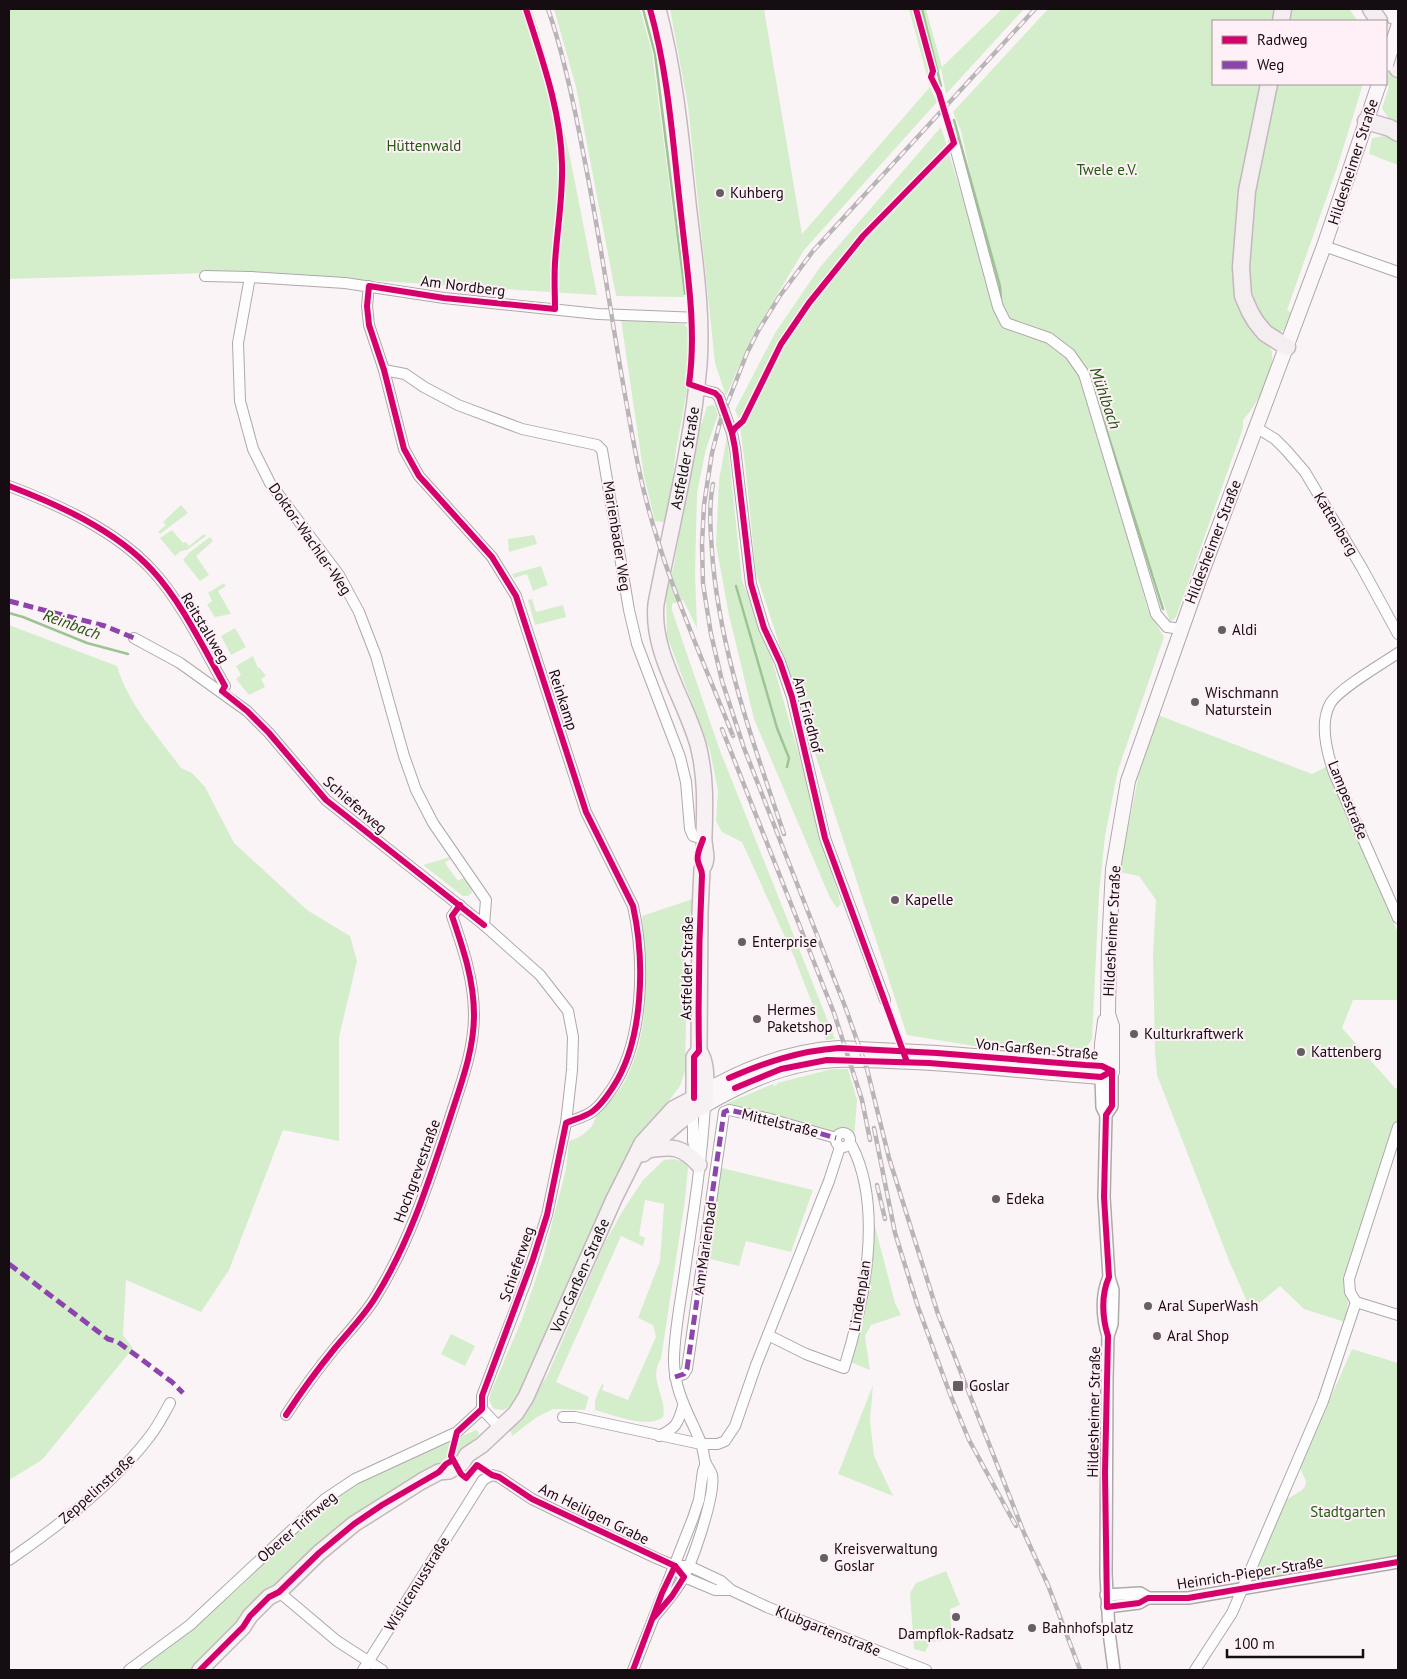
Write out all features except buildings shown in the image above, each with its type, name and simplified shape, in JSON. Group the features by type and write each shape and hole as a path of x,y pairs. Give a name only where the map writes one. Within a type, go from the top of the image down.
{"highway":[{"path":"1358,9 1365,20"},
{"path":"1371,9 1378,20"},
{"path":"1387,32 1398,49"},
{"path":"1387,52 1398,68"},
{"path":"1269,85 1247,191 1242,247 1242,286 1243,296 1256,322 1265,332 1287,347"},
{"path":"1366,121 1390,128 1398,133"}],"main road":[{"name":"Astfelder Straße","path":"658,9 676,93 700,318 700,349 696,388 677,505 654,619 660,644 697,743 703,765 705,801 704,840 698,853 698,862 702,869 698,1051 694,1057 699,1101"},
{"path":"1387,61 1398,27"},
{"name":"Hildesheimer Straße","path":"1105,1071 1103,1024 1108,1014 1113,869 1128,781 1181,629 1324,246 1379,85"},
{"name":"Von-Garßen-Straße","path":"200,1670 243,1627 255,1622 274,1603 279,1592 319,1553 354,1524 390,1500 439,1472 446,1464 467,1455 482,1445 499,1427 529,1389 614,1198 642,1143 673,1109 735,1088 782,1069 827,1060 1105,1071"},
{"name":"Von-Garßen-Straße","path":"632,1163 699,1101"},
{"path":"648,1150 668,1147 678,1148 692,1157 699,1165"}],"street":[{"path":"954,143 998,307 1006,323 1049,338 1070,354 1084,374 1156,614 1167,627 1181,629"},
{"path":"1324,246 1398,272"},
{"name":"Am Nordberg","path":"205,276 345,283 444,298 598,314 700,318"},
{"name":"Doktor-Wachler-Weg","path":"250,277 238,343 240,401 253,449 270,483 339,575 359,612 376,656 416,790 433,823 486,900 484,925"},
{"name":"Reinkamp","path":"369,286 366,306 369,325 384,370 404,449 419,476 492,557 516,596 586,812 633,906 636,920 640,982 637,1020 631,1050 619,1078 604,1100 583,1117 566,1123"},
{"name":"Marienbader Weg","path":"384,370 405,374 458,406 522,429 597,445 602,450 629,610 637,644 680,757 686,782 690,829 693,836 704,840"},
{"name":"Am Friedhof","path":"696,388 715,393 719,398 732,432 751,584 764,628 780,662 792,697 825,838 885,1000"},
{"name":"Kattenberg","path":"1257,428 1275,439 1305,472 1362,568 1396,620 1398,634"},
{"name":"Reitstallweg","path":"9,486 33,495 113,537 153,570 182,612 225,686 222,691"},
{"name":"Schieferweg","path":"134,638 180,663 222,691 247,711 269,733 326,800 484,925 540,975 568,1011 573,1037 572,1070 566,1123 547,1216 526,1281 482,1396 482,1409"},
{"name":"Lampestraße","path":"1398,653 1330,702 1325,716 1324,730 1334,773 1398,918"},
{"name":"Hochgrevestraße","path":"286,1415 313,1374 374,1300 398,1258 436,1159 466,1069 473,1037 473,987 452,916 460,905"},
{"name":"Hildesheimer Straße","path":"1105,1071 1102,1107 1106,1115 1104,1197 1109,1278 1104,1288 1104,1324 1108,1336 1105,1472 1106,1595 1114,1670"},
{"name":"Astfelder Straße","path":"654,1617 672,1596 689,1566 710,1496 712,1475 706,1463 701,1444 683,1406 675,1376 674,1358 699,1165 693,1141 699,1101"},
{"name":"Mittelstraße","path":"724,1112 729,1110 770,1119 842,1143"},
{"name":"Am Marienbad","path":"675,1376 684,1374 687,1369 724,1112"},
{"path":"1398,1127 1349,1279 1350,1292 1356,1302 1398,1315"},
{"path":"562,1417 575,1417 701,1444 718,1444 725,1441 730,1434 829,1181 842,1143"},
{"name":"Lindenplan","path":"768,1335 806,1354 844,1368 854,1338 863,1296 868,1241 868,1201 863,1171 852,1146 842,1143"},
{"path":"1195,1670 1232,1614 1324,1401 1356,1302"},
{"name":"Zeppelinstraße","path":"9,1560 79,1508 120,1471 151,1435 170,1403"},
{"path":"659,1436 672,1430 676,1425 683,1406"},
{"path":"482,1409 499,1427"},
{"name":"Oberer Triftweg","path":"129,1670 190,1625 325,1499 355,1479 458,1432 482,1409"},
{"name":"Astfelder Straße","path":"633,1670 662,1593 675,1566 699,1500 706,1463"},
{"name":"Am Heiligen Grabe","path":"472,1498 486,1477 492,1475 500,1477 532,1499 675,1566 689,1566"},
{"name":"Wislicenusstraße","path":"365,1666 472,1498"},
{"name":"Heinrich-Pieper-Straße","path":"1106,1595 1140,1593 1148,1598 1188,1598 1398,1562"},
{"name":"Am Heiligen Grabe","path":"675,1566 684,1577"},
{"name":"Klubgartenstraße","path":"689,1566 720,1581 730,1590 926,1670"},
{"name":"Klubgartenstraße","path":"684,1577 715,1590 730,1590"},
{"path":"279,1592 365,1666 382,1670"},
{"name":"Heinrich-Pieper-Straße","path":"1107,1607 1139,1604 1148,1598"}],"green space":[{"name":"Hüttenwald","path":"9,9 532,9 561,115 597,295 241,272 9,279"},
{"path":"554,9 640,9 652,52 684,297 616,296 576,87"},
{"path":"670,9 764,9 802,234 930,87 937,102 804,250 753,335 726,396 715,363 688,106"},
{"path":"909,9 926,9 942,67 1002,9 1024,9 946,94 941,68 930,87"},
{"name":"Twele e.V.","path":"1048,9 1277,9 1274,20 1212,20 1212,85 1263,85 1235,295 1247,322 1269,347 1272,357 1264,387 1243,420 1243,428 1176,617 1170,622 1085,372 1071,352 1007,322 999,307 961,131 953,112"},
{"path":"1289,9 1349,9 1357,20 1287,20"},
{"path":"1387,62 1398,77 1398,126 1390,121 1382,108 1389,87 1387,84"},
{"path":"1275,85 1363,85 1337,168 1287,310 1292,313 1285,330 1279,332 1272,330 1260,317 1249,292 1247,259 1252,200"},
{"path":"941,127 996,308 1004,325 1048,339 1081,372 1148,610 1164,637 1118,770 1105,836 1099,894 1092,1039 1083,1050 1070,1055 974,1046 907,1035 756,573 746,473 739,419 735,410 775,333 820,267"},
{"path":"1391,135 1398,139 1398,165 1369,154 1372,138"},
{"path":"621,320 684,324 691,332 691,370 676,450 668,523 655,521 644,476"},
{"path":"714,405 718,415 706,449 697,493 695,575 697,628 683,600 672,604 672,610 719,748 835,1039 826,1040 795,959 742,842 722,832 716,821 718,791 710,751 667,636 666,596 674,565 694,447 707,406"},
{"path":"727,437 742,581 763,628 841,904 837,908 830,898 754,719 729,615 716,545 719,480"},
{"path":"181,505 188,513 160,534 158,532 166,525 163,522"},
{"path":"172,530 183,543 186,542 189,546 204,534 206,536 175,556 160,538"},
{"path":"534,535 537,544 509,552 508,539"},
{"path":"210,537 213,541 196,556 209,575 200,581 183,560 190,552"},
{"path":"541,566 548,585 533,591 527,574 514,578 512,574"},
{"path":"224,583 226,586 218,591 231,614 215,617 207,605 212,601 208,593"},
{"path":"532,599 536,612 563,605 566,617 535,625 528,600"},
{"path":"9,625 117,666 136,707 181,768 192,773 205,787 234,843 307,910 350,936 357,961 339,1037 339,1141 283,1130 229,1270 201,1312 126,1280 123,1335 133,1348 42,1460 9,1480"},
{"path":"235,628 246,647 231,655 221,636"},
{"path":"253,656 258,668 266,676 261,679 265,687 249,695 236,679 241,675 236,666"},
{"name":"Kattenberg","path":"1158,715 1312,774 1326,767 1398,933 1398,1000 1353,1000 1342,1028 1395,1088 1398,1089 1398,1121 1354,1262 1345,1322 1304,1309 1280,1286 1251,1310 1230,1263 1157,1075 1153,955 1156,900 1139,876 1119,872 1139,774"},
{"path":"335,785 338,786 344,799 353,795 367,815 370,824 348,808 329,790"},
{"path":"450,857 445,863 458,881 464,877 471,887 472,893 468,896 463,896 423,865"},
{"path":"693,899 687,933 685,960 687,977 685,1071 680,1086 668,1102 668,1108 517,1399 506,1409 493,1408 489,1400 491,1392 522,1319 543,1258 566,1169 569,1141 581,1136 592,1126 595,1118 622,1086 634,1061 640,1041 645,1000 642,916"},
{"path":"832,1069 848,1069 857,1100 854,1140 725,1104 773,1084 774,1086 777,1083"},
{"path":"674,1159 684,1162 688,1167 685,1200 661,1359 657,1366 656,1374 663,1403 663,1417 649,1422 620,1418 595,1410 595,1400 602,1384 604,1385 602,1390 628,1400 656,1337 653,1325 638,1318 660,1261 664,1204 645,1200 639,1235 645,1238 643,1246 621,1236 556,1382 589,1397 585,1410 553,1409 537,1417 512,1436 510,1429 526,1410 548,1374 604,1244 622,1212 643,1180 664,1160"},
{"path":"718,1167 813,1190 791,1252 746,1241 739,1266 706,1258"},
{"path":"873,1219 895,1303 901,1315 871,1325 865,1336 870,1370 848,1361"},
{"path":"451,1334 475,1346 465,1366 441,1354"},
{"name":"Stadtgarten","path":"1352,1349 1398,1363 1398,1555 1261,1578 1256,1575 1256,1569 1286,1500 1305,1486 1306,1481 1300,1468"},
{"path":"873,1385 870,1421 874,1456 893,1496 838,1474"},
{"path":"476,1430 479,1435 459,1452 389,1496 274,1588 190,1670 138,1670 216,1608 318,1513 346,1492 393,1466"},
{"path":"946,1571 960,1605 950,1609 952,1640 930,1642 925,1652 914,1649 910,1593 916,1583"}],"waterway":[{"path":"643,9 655,54 685,294"},
{"name":"Mühlbach","path":"922,9 941,86"},
{"name":"Mühlbach","path":"954,120 1000,286 1001,300"},
{"name":"Mühlbach","path":"1091,381 1163,609"},
{"name":"Reinbach","path":"736,586 777,728 789,758 787,767"},
{"name":"Reinbach","path":"9,613 87,643 128,654"}],"railway":[{"path":"548,9 564,62 591,191 630,426 646,500 667,569 733,736"},
{"path":"1035,9 813,251 779,297 758,331 747,353 720,422 712,453 704,505 702,544 703,584 711,634 722,681 744,748 846,1009 867,1069 889,1158 938,1314 1024,1533 1048,1585 1080,1670"},
{"path":"713,484 710,513 711,544 717,599 741,701 784,834"},
{"path":"722,729 834,1013 862,1100 870,1140"},
{"path":"874,1128 895,1233 918,1307 969,1440 1016,1526"},
{"path":"877,1185 885,1219"}],"marked path":[{"path":"9,601 105,626 134,638"},
{"path":"675,1377 684,1374 687,1369 724,1112 729,1110 770,1119 836,1138"},
{"path":"9,1264 108,1339 118,1342 172,1382 183,1393"}],"cycle path":[{"path":"526,9 550,85 561,144 562,177 555,263 555,309 444,298 369,286 367,306 369,325 384,370 404,449 419,476 492,557 516,596 586,812 633,906 639,950 639,999 631,1046 623,1068 613,1087 602,1103 593,1111 566,1123 547,1215 533,1259 482,1396 482,1409 457,1432 451,1456 461,1474 466,1478 477,1465 532,1499 675,1566 684,1577 672,1596 654,1617"},
{"path":"650,9 666,85 688,278 692,320 689,384 715,393 719,397 732,433 751,584 764,628 780,662 792,697 825,838 907,1062"},
{"path":"732,433 743,421 781,344 809,303 863,236 954,143 939,93 931,77 933,71 916,9"},
{"path":"9,486 85,520 104,531 137,556 163,582 173,596 225,686 222,691 247,711 269,733 326,800 484,925"},
{"path":"694,1098 694,1057 699,1051 702,875 698,863 698,853 703,839"},
{"path":"286,1415 303,1389 375,1298 408,1234 434,1166 466,1069 472,1042 474,1015 472,989 464,952 452,916 460,905"},
{"path":"729,1078 783,1058 824,1049 839,1048 937,1053 1102,1066 1112,1071"},
{"path":"735,1088 781,1069 827,1060 929,1063 1101,1077 1112,1071"},
{"path":"1112,1071 1112,1106 1106,1115 1104,1197 1109,1277 1106,1284 1103,1306 1108,1336 1105,1472 1107,1607 1139,1603 1148,1598 1188,1598 1398,1562"},
{"path":"200,1670 243,1627 250,1616 269,1597 279,1592 319,1553 354,1524 382,1505 439,1472 446,1464 453,1460"},
{"path":"633,1670 662,1593 675,1566"}],"place":[{"name":"Kuhberg","path":"720,193"},
{"name":"Aldi","path":"1222,630"},
{"name":"Wischmann Naturstein","path":"1195,702"},
{"name":"Kapelle","path":"895,900"},
{"name":"Enterprise","path":"742,942"},
{"name":"Hermes Paketshop","path":"757,1019"},
{"name":"Kulturkraftwerk","path":"1134,1034"},
{"name":"Kattenberg","path":"1301,1052"},
{"name":"Edeka","path":"996,1199"},
{"name":"Aral SuperWash","path":"1148,1306"},
{"name":"Aral Shop","path":"1157,1336"},
{"name":"Goslar","path":"958,1386"},
{"name":"Kreisverwaltung Goslar","path":"824,1558"},
{"name":"Dampflok-Radsatz","path":"956,1617"},
{"name":"Bahnhofsplatz","path":"1032,1628"}]}
